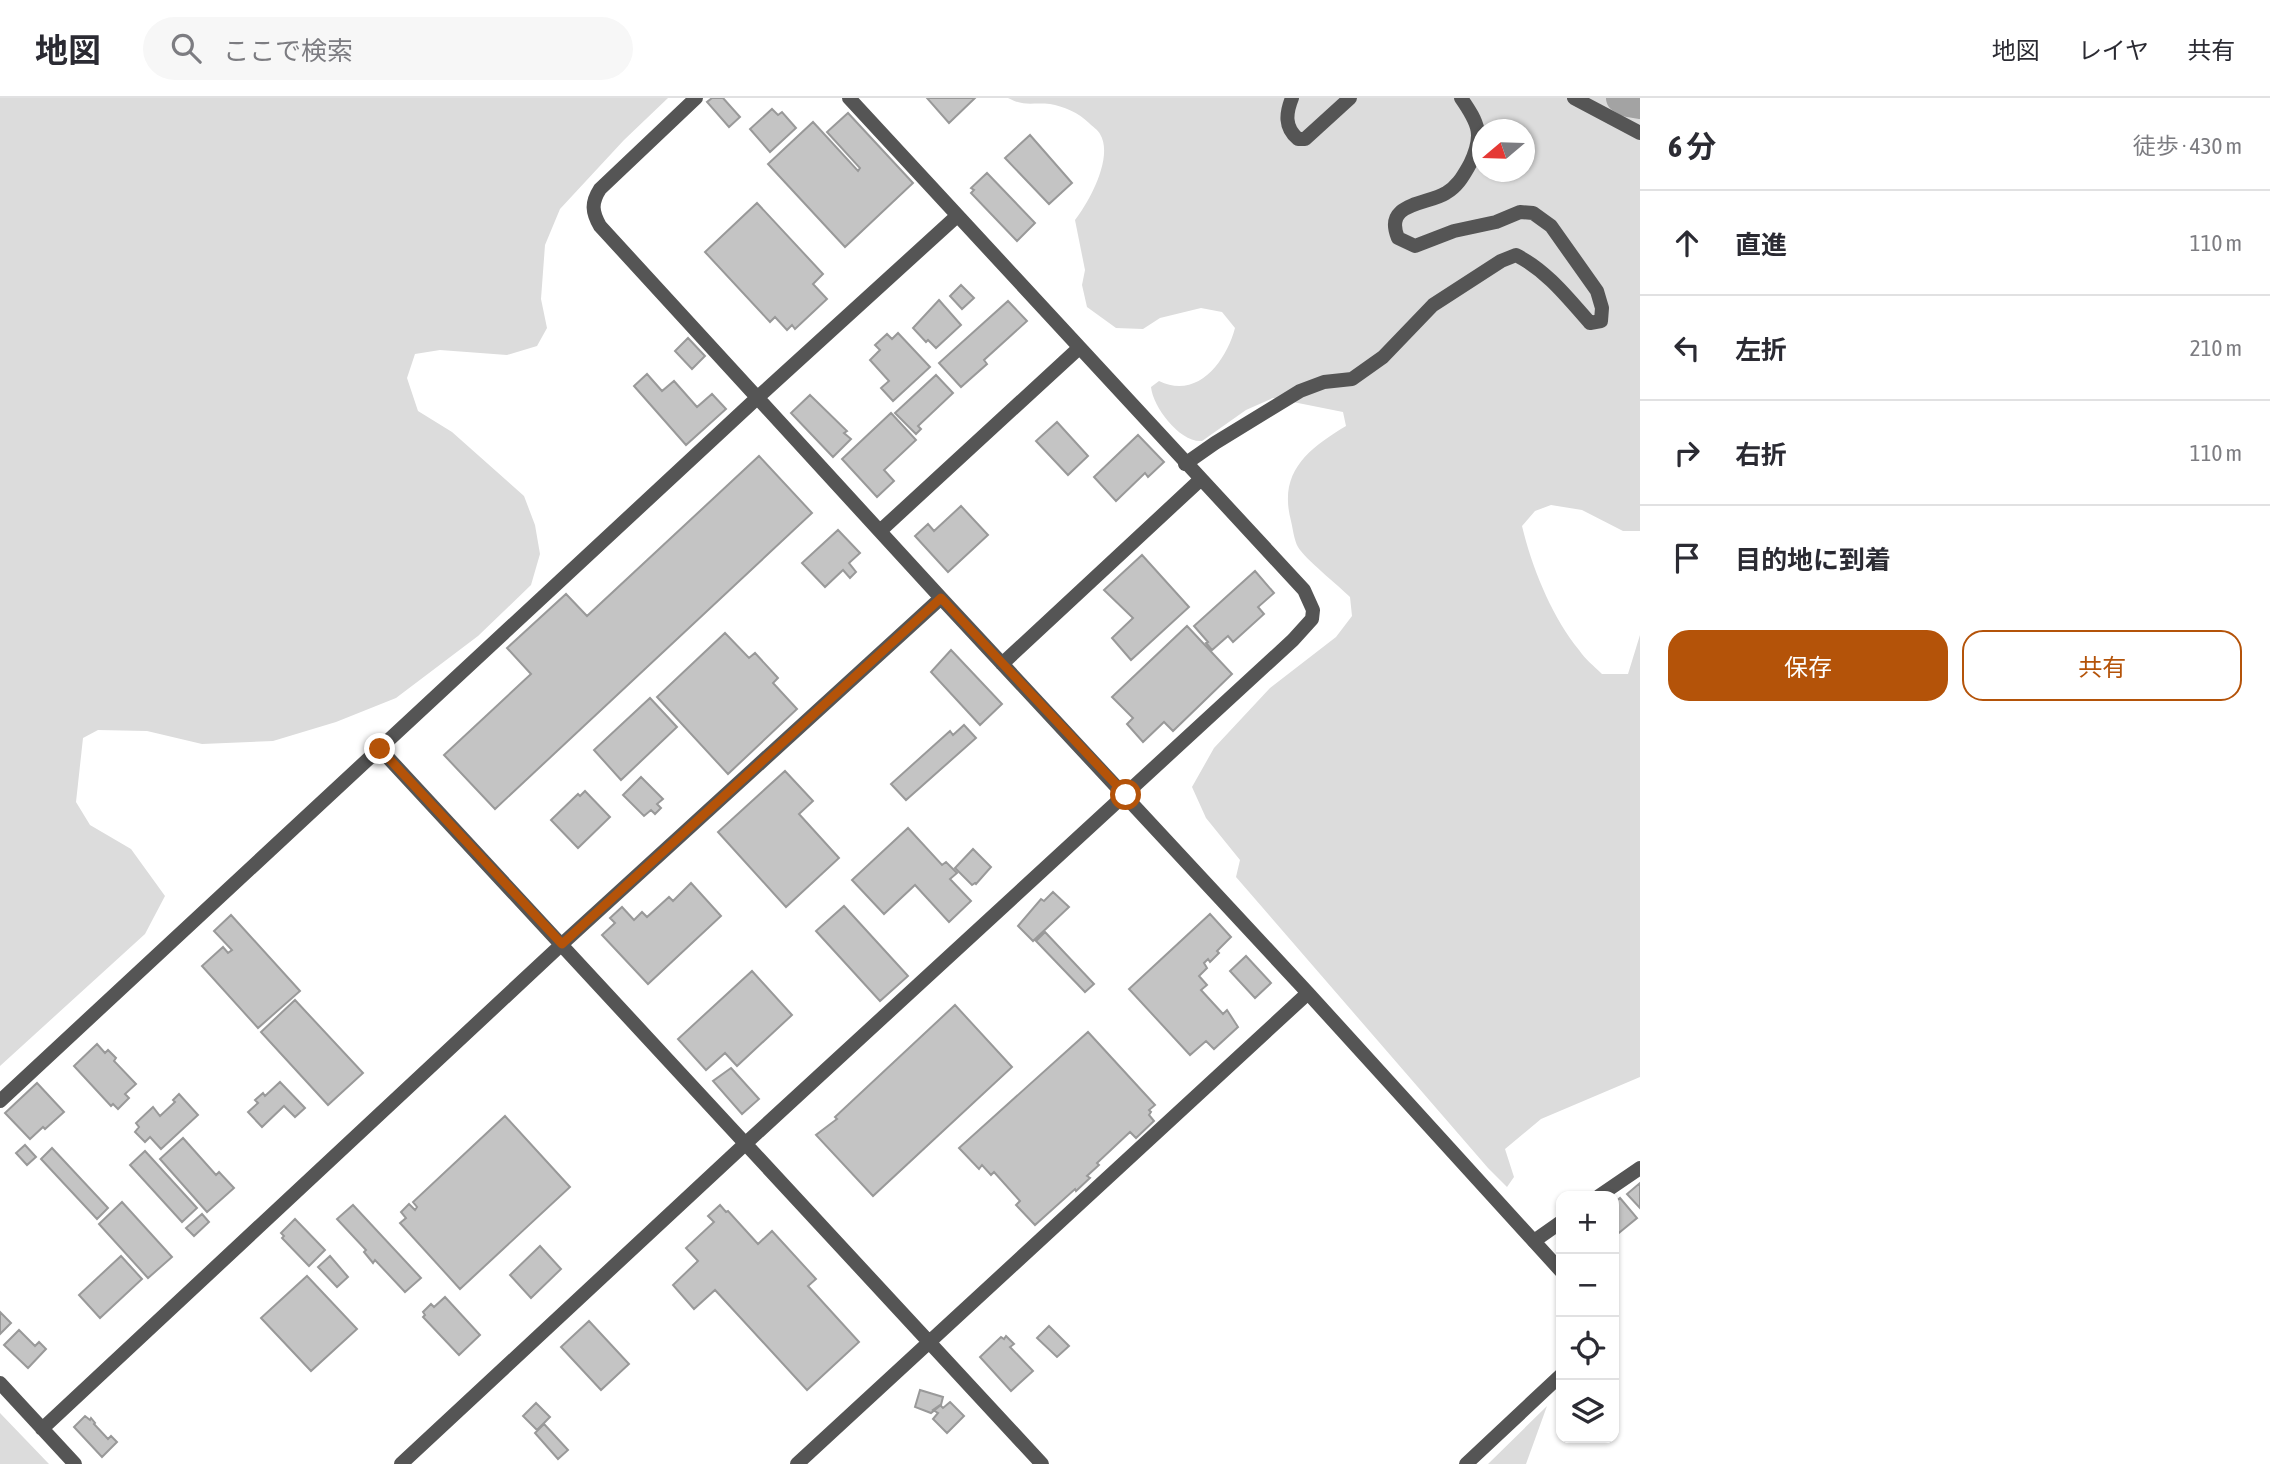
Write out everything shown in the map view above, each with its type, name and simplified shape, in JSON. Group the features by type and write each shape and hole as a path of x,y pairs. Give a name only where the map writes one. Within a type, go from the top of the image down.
{"street":[{"path":"696,98 600,189 592,205 594,216 607,234 1556,1265"},
{"path":"401,1464 1126,795 1293,640 1312,619 1313,610 1304,590 849,98"},
{"path":"1292,98 1287,121 1293,135 1298,139 1305,139 1350,98"},
{"path":"1185,464 1300,391 1324,382 1352,379 1383,357 1433,305 1501,261 1516,256 1534,264 1552,279 1590,323 1601,321 1602,308 1597,291 1551,226 1533,213 1520,212 1496,222 1454,231 1415,246 1398,239 1395,225 1403,210 1443,195 1457,185 1475,152 1479,134 1472,114 1461,98"},
{"path":"1574,98 1640,133"},
{"path":"0,1101 757,398 957,216"},
{"path":"880,531 1079,348"},
{"path":"1002,664 1200,480"},
{"path":"42,1429 562,944 941,598"},
{"path":"380,749 1042,1464"},
{"path":"797,1464 1308,993"},
{"path":"1606,1191 1640,1168"},
{"path":"1534,1241 1556,1226"},
{"path":"1466,1464 1556,1380"},
{"path":"0,1383 75,1464"}],"shaded area":[{"path":"0,98 668,98 624,140 560,209 545,245 541,299 547,328 537,346 507,355 440,350 415,354 407,378 418,411 452,432 524,496 535,525 540,554 531,585 478,636 396,698 336,722 273,741 202,744 147,731 98,730 83,738 76,802 90,825 131,849 165,896 145,934 0,1066"},
{"path":"1008,98 1640,98 1640,531 1623,531 1582,510 1551,505 1535,511 1522,526 1537,575 1560,623 1581,653 1602,674 1628,674 1640,635 1640,1077 1541,1119 1505,1149 1514,1177 1507,1187 1236,877 1240,860 1206,818 1192,787 1214,748 1270,688 1336,637 1352,616 1350,597 1298,547 1288,504 1289,489 1299,464 1308,453 1346,426 1343,412 1273,398 1246,410 1202,441 1194,440 1177,430 1162,413 1151,387 1159,381 1173,386 1186,386 1197,382 1217,365 1235,328 1222,312 1201,308 1160,318 1143,329 1116,328 1087,307 1082,285 1085,270 1075,220 1098,179 1104,144 1100,134 1071,110 1050,104 1024,103"},
{"path":"1547,1406 1526,1464 1488,1464"},
{"path":"0,1413 49,1464 0,1464"}],"building":[{"path":"712,98 723,98 740,117 729,127 707,102"},
{"path":"927,98 975,98 949,123"},
{"path":"772,109 778,115 782,112 796,128 770,152 750,129"},
{"path":"848,113 913,183 845,247 768,164 813,122 858,171 860,168 827,132"},
{"path":"1030,135 1072,183 1049,204 1005,158"},
{"path":"987,173 1035,223 1017,241 971,193 974,190 971,188"},
{"path":"757,203 823,274 813,284 827,299 795,329 792,325 787,330 775,317 770,322 705,252"},
{"path":"961,285 974,298 962,309 950,296"},
{"path":"939,300 961,325 936,348 913,328"},
{"path":"1008,301 1027,321 984,360 987,364 961,387 939,363"},
{"path":"898,333 930,367 893,401 881,388 889,381 870,360 880,350 875,345 887,334 892,339"},
{"path":"688,338 705,356 692,369 675,351"},
{"path":"647,374 662,391 674,381 697,407 712,394 726,409 686,445 634,386"},
{"path":"936,375 953,393 918,426 921,429 916,434 895,413"},
{"path":"810,395 847,431 844,433 851,439 833,457 791,413"},
{"path":"891,413 916,440 884,470 894,481 877,497 842,459"},
{"path":"1057,422 1088,456 1068,475 1036,441"},
{"path":"1138,435 1164,462 1148,477 1145,473 1116,501 1094,477"},
{"path":"759,456 812,513 495,809 444,755 531,674 507,648 566,594 587,616"},
{"path":"961,506 988,535 948,572 915,536 928,524 934,531"},
{"path":"838,530 860,553 849,563 856,572 850,578 843,570 825,587 802,563"},
{"path":"1142,555 1189,607 1131,660 1112,638 1133,618 1104,590"},
{"path":"1255,571 1274,593 1258,607 1264,614 1233,642 1228,636 1212,650 1194,626"},
{"path":"1187,626 1232,674 1173,731 1164,722 1143,742 1127,724 1133,718 1112,697"},
{"path":"725,633 749,658 755,653 778,678 773,683 797,709 728,774 657,697"},
{"path":"951,650 1002,704 980,725 931,672"},
{"path":"650,698 677,727 621,780 594,750"},
{"path":"964,725 976,738 906,800 891,784 950,731 953,735"},
{"path":"785,771 813,801 799,814 839,858 786,907 718,832"},
{"path":"641,777 663,799 657,804 661,808 655,814 651,810 644,816 623,795"},
{"path":"585,791 610,817 578,848 551,820 578,794 580,796"},
{"path":"908,828 942,865 946,862 957,873 950,879 971,901 949,922 915,885 884,914 852,880"},
{"path":"973,849 991,867 972,885 955,868"},
{"path":"691,883 721,916 648,984 602,935 615,923 610,918 622,907 634,920 642,912 647,917 669,897 673,901"},
{"path":"1053,892 1069,907 1033,941 1018,926 1041,899 1044,901"},
{"path":"844,906 908,976 880,1001 816,931"},
{"path":"1210,914 1231,937 1210,962 1208,959 1204,963 1207,968 1199,976 1207,985 1201,990 1223,1014 1227,1010 1238,1027 1214,1049 1206,1041 1190,1055 1129,989"},
{"path":"231,915 300,991 258,1028 202,966 223,947 228,953 232,950 214,931"},
{"path":"1045,932 1094,984 1085,992 1036,941"},
{"path":"1246,956 1271,983 1255,998 1230,971"},
{"path":"752,971 792,1015 737,1066 725,1053 706,1070 678,1039"},
{"path":"295,1000 363,1073 328,1105 261,1032"},
{"path":"955,1005 1012,1067 873,1196 816,1135 837,1119 835,1117"},
{"path":"1088,1032 1155,1105 1149,1110 1154,1121 1136,1138 1130,1132 1097,1163 1099,1165 1087,1176 1090,1178 1035,1225 1016,1205 1020,1201 994,1172 991,1175 982,1165 979,1169 959,1148"},
{"path":"97,1044 105,1053 108,1050 116,1058 114,1061 136,1084 125,1094 129,1098 118,1109 113,1104 111,1106 74,1066"},
{"path":"731,1068 759,1099 742,1114 713,1081"},
{"path":"280,1082 305,1108 295,1117 284,1106 262,1127 248,1112 258,1103 255,1100 263,1093 265,1096"},
{"path":"37,1083 64,1112 30,1139 5,1113"},
{"path":"179,1094 198,1115 161,1149 150,1137 145,1142 135,1132 139,1127 136,1123 153,1107 160,1116 175,1102 173,1100"},
{"path":"505,1116 570,1187 460,1289 400,1223 406,1218 401,1212 409,1204 415,1210 417,1207 413,1202"},
{"path":"183,1138 216,1175 219,1172 234,1188 207,1212 160,1159"},
{"path":"25,1145 36,1157 27,1165 16,1153"},
{"path":"52,1148 108,1208 97,1219 41,1159"},
{"path":"145,1151 197,1208 182,1222 130,1165"},
{"path":"1640,1183 1640,1208 1627,1194"},
{"path":"1619,1199 1637,1218 1619,1233"},
{"path":"122,1202 172,1257 148,1278 99,1224"},
{"path":"353,1205 421,1278 405,1292 375,1260 373,1263 364,1252 366,1250 337,1219"},
{"path":"720,1205 758,1244 772,1231 816,1279 808,1286 859,1342 807,1390 715,1290 694,1309 673,1285 698,1261 686,1248 714,1222 708,1216"},
{"path":"202,1214 209,1222 194,1236 186,1228"},
{"path":"295,1219 325,1250 309,1266 282,1238 284,1236 281,1233"},
{"path":"540,1246 561,1269 531,1298 510,1275"},
{"path":"121,1256 142,1279 100,1318 79,1295"},
{"path":"330,1256 348,1277 337,1287 318,1267"},
{"path":"307,1276 357,1329 311,1371 261,1318"},
{"path":"445,1297 480,1335 459,1355 423,1317 423,1312 431,1304 434,1307"},
{"path":"0,1312 11,1323 0,1334"},
{"path":"589,1321 629,1364 601,1390 561,1347"},
{"path":"1049,1326 1069,1346 1057,1357 1037,1338"},
{"path":"19,1330 35,1346 39,1342 46,1349 28,1368 4,1345"},
{"path":"1006,1336 1014,1344 1010,1347 1033,1371 1011,1391 980,1357 1001,1337 1004,1339"},
{"path":"920,1390 943,1397 941,1405 931,1413 915,1407"},
{"path":"950,1402 964,1416 947,1433 933,1419 938,1413 933,1410 940,1405 943,1408"},
{"path":"536,1403 550,1417 537,1430 523,1416"},
{"path":"85,1416 90,1420 91,1418 108,1439 111,1436 117,1442 102,1457 74,1427"},
{"path":"544,1424 568,1450 558,1459 535,1433"}],"waterway":[{"path":"1621,98 1640,104"}],"route":[{"path":"380,749 562,944 941,598 1126,795"}]}
